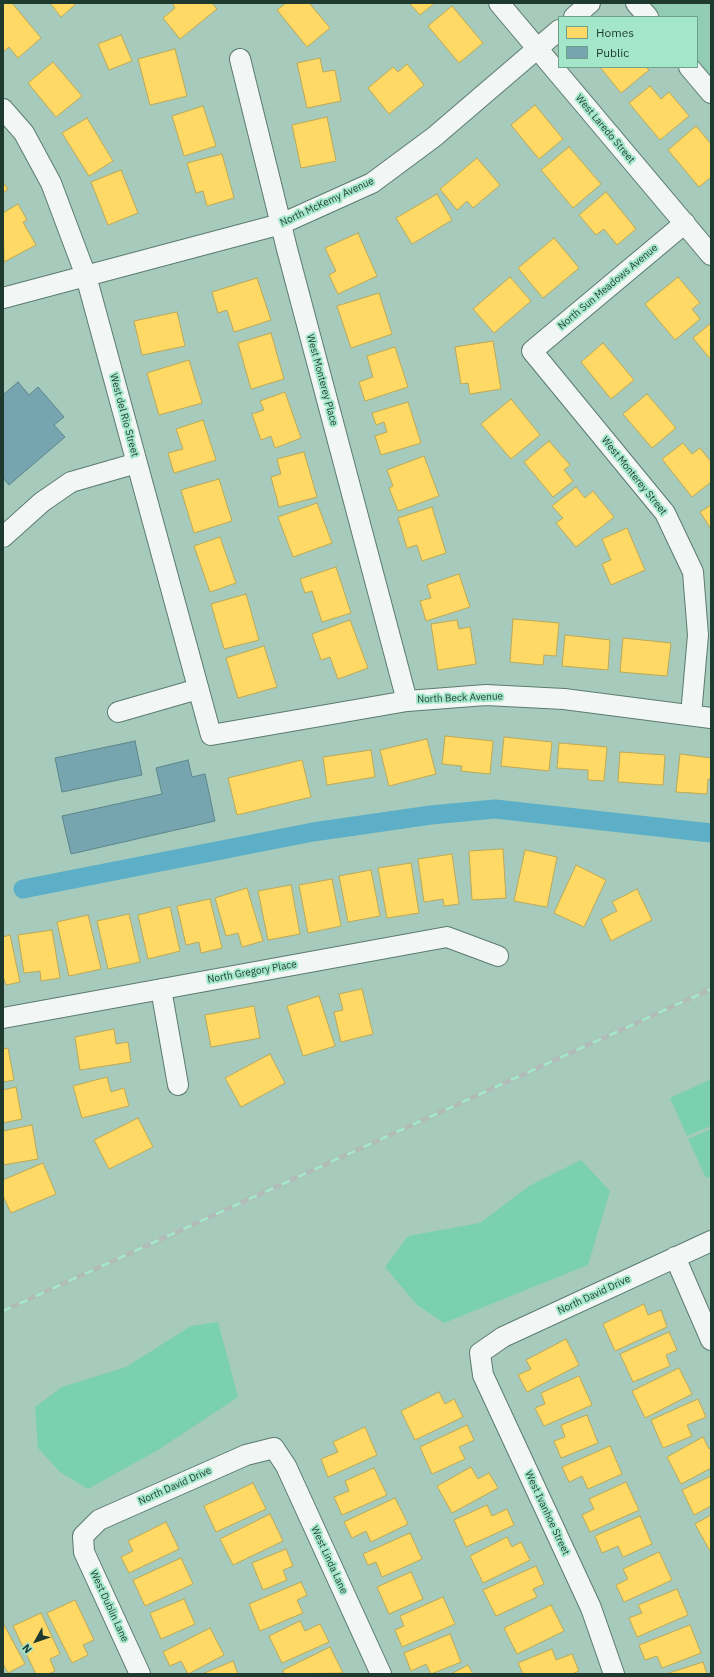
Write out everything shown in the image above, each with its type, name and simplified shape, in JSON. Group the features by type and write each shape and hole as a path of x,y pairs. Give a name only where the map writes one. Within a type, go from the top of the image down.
{"street":[{"name":"West Laredo Street","path":"499,3 711,255"},
{"path":"575,16 590,3"},
{"path":"636,3 647,16"},
{"name":"North McKemy Avenue","path":"3,298 281,224 372,183 434,137 558,31"},
{"name":"West Monterey Place","path":"240,60 281,224 407,700"},
{"path":"691,68 711,93"},
{"name":"West del Rio Street","path":"3,109 24,133 52,183 86,276 211,735"},
{"name":"North Sun Meadows Avenue","path":"532,351 685,223"},
{"name":"West Monterey Street","path":"532,351 664,512 693,572 698,634 691,715"},
{"path":"3,537 42,502 71,482 137,463"},
{"path":"118,712 198,689"},
{"name":"North Beck Avenue","path":"211,735 407,700 486,695 564,699 711,718"},
{"name":"North Gregory Place","path":"3,1018 447,937 498,956"},
{"path":"161,989 178,1085"},
{"name":"North David Drive","path":"480,1353 503,1337 711,1241"},
{"path":"675,1257 711,1340"},
{"name":"West Ivanhoe Street","path":"480,1353 483,1375 591,1608 614,1674"},
{"name":"North David Drive","path":"83,1536 99,1520 246,1455 274,1448"},
{"name":"West Linda Lane","path":"274,1448 286,1466 381,1674"},
{"name":"West Dublin Lane","path":"83,1536 84,1552 133,1672"}],"shaded area":[{"path":"644,3 711,3 711,84 698,68 698,16 655,16"},
{"path":"711,1079 711,1126 687,1136 670,1098"},
{"path":"711,1129 711,1176 706,1178 688,1139"},
{"path":"581,1160 610,1191 588,1265 444,1323 417,1305 385,1267 408,1236 480,1223 529,1186"},
{"path":"218,1322 238,1397 158,1450 88,1489 60,1472 38,1448 35,1407 62,1387 126,1367 191,1326"}],"building: Homes":[{"path":"3,3 12,3 41,38 18,58 9,47 3,52"},
{"path":"50,3 77,3 61,17"},
{"path":"172,3 212,3 217,9 180,39 163,18 175,8"},
{"path":"286,3 309,3 330,28 307,47 277,10"},
{"path":"409,3 435,3 420,15"},
{"path":"452,6 483,43 459,63 428,26"},
{"path":"121,35 132,61 109,70 98,44"},
{"path":"175,49 187,96 150,105 138,59"},
{"path":"320,58 323,72 335,70 341,101 307,108 297,63"},
{"path":"53,62 82,96 56,117 28,83"},
{"path":"407,64 424,85 389,114 368,88 393,67 398,72"},
{"path":"601,68 647,68 649,70 621,93"},
{"path":"650,86 661,99 669,92 689,116 660,140 629,103"},
{"path":"535,105 563,139 539,159 511,125"},
{"path":"203,106 216,146 184,156 172,116"},
{"path":"327,117 336,161 301,168 292,125"},
{"path":"87,118 113,161 89,176 62,133"},
{"path":"696,126 711,144 711,177 699,187 668,150"},
{"path":"569,147 601,184 573,208 541,170"},
{"path":"222,154 234,198 207,206 203,191 196,193 187,163"},
{"path":"477,158 500,185 473,208 467,201 457,210 440,189"},
{"path":"121,170 138,213 108,225 91,182"},
{"path":"3,182 8,189 3,193"},
{"path":"606,192 636,229 617,245 604,229 596,235 579,215"},
{"path":"437,194 452,220 412,244 396,218"},
{"path":"18,204 27,220 23,222 36,245 4,262 3,213"},
{"path":"358,233 377,276 338,294 329,275 336,271 325,248"},
{"path":"554,238 579,268 543,298 518,268"},
{"path":"510,277 531,301 494,333 473,309"},
{"path":"678,277 700,303 692,309 700,319 675,340 645,304"},
{"path":"257,278 271,320 234,332 227,310 218,313 212,292"},
{"path":"379,293 392,334 351,348 337,306"},
{"path":"177,312 185,346 142,355 134,321"},
{"path":"711,323 711,360 693,338"},
{"path":"271,333 284,379 251,389 238,343"},
{"path":"493,341 501,389 470,394 468,383 461,384 455,347"},
{"path":"603,343 634,380 611,399 581,362"},
{"path":"395,347 408,387 365,401 359,382 373,377 367,356"},
{"path":"189,360 202,403 159,415 147,373"},
{"path":"285,392 301,438 275,448 271,436 261,440 252,414 264,410 260,401"},
{"path":"647,394 676,428 652,448 623,414"},
{"path":"511,399 540,435 511,459 481,424"},
{"path":"408,402 421,443 381,455 375,436 387,432 384,422 376,425 372,413"},
{"path":"203,420 216,460 174,473 168,453 183,449 176,429"},
{"path":"549,441 570,465 564,470 573,481 553,497 524,462"},
{"path":"683,443 692,454 700,448 711,462 711,482 692,497 662,459"},
{"path":"304,452 317,497 279,507 271,477 281,474 277,459"},
{"path":"424,456 439,496 398,511 389,488 393,486 387,470"},
{"path":"219,479 232,521 194,533 181,490"},
{"path":"576,487 585,498 593,491 614,517 576,547 556,523 563,518 552,506"},
{"path":"317,503 332,543 293,557 278,517"},
{"path":"711,505 711,529 700,512"},
{"path":"432,507 446,553 422,561 417,545 407,548 398,518"},
{"path":"627,528 645,570 611,585 602,564 611,560 602,539"},
{"path":"220,537 236,583 210,592 194,546"},
{"path":"336,567 351,613 322,622 312,591 305,593 300,579"},
{"path":"459,574 470,607 426,621 420,601 431,598 427,585"},
{"path":"246,594 259,640 224,649 211,604"},
{"path":"513,619 559,623 556,656 544,655 543,665 510,662"},
{"path":"350,620 368,668 338,679 330,657 321,660 312,634"},
{"path":"457,620 459,629 470,627 476,664 438,670 431,624"},
{"path":"565,635 610,640 608,670 562,666"},
{"path":"623,638 671,643 667,676 620,672"},
{"path":"264,646 277,687 238,698 226,658"},
{"path":"445,736 493,741 490,774 461,771 462,766 442,764"},
{"path":"504,737 552,742 549,771 501,766"},
{"path":"427,739 436,774 389,786 380,750"},
{"path":"559,743 607,747 604,781 588,780 588,770 557,768"},
{"path":"371,750 375,777 327,785 323,757"},
{"path":"620,752 665,755 663,785 618,782"},
{"path":"680,754 711,758 711,779 708,779 707,794 676,792"},
{"path":"302,760 311,797 237,815 228,778"},
{"path":"503,849 506,898 472,900 469,851"},
{"path":"525,850 557,857 547,907 514,901"},
{"path":"452,854 459,904 444,906 443,899 424,902 418,859"},
{"path":"411,863 419,913 387,918 378,868"},
{"path":"576,865 606,880 584,927 554,913"},
{"path":"371,870 380,916 348,922 339,876"},
{"path":"332,879 341,926 308,933 299,885"},
{"path":"291,885 300,934 268,940 258,891"},
{"path":"247,888 263,941 242,947 238,933 226,936 215,898"},
{"path":"637,889 652,920 611,941 601,919 617,911 612,902"},
{"path":"210,899 222,948 201,953 199,942 186,945 177,906"},
{"path":"170,907 180,951 148,959 138,915"},
{"path":"129,914 140,962 108,969 97,921"},
{"path":"88,915 101,969 69,976 57,922"},
{"path":"52,930 60,978 41,981 40,971 24,973 18,935"},
{"path":"10,935 20,982 6,985 3,979 3,937"},
{"path":"362,989 373,1034 341,1042 334,1012 343,1010 339,994"},
{"path":"319,996 335,1046 303,1056 287,1006"},
{"path":"254,1006 260,1038 211,1047 205,1015"},
{"path":"114,1029 116,1044 128,1042 131,1062 80,1070 75,1037"},
{"path":"8,1048 14,1080 3,1082 3,1049"},
{"path":"270,1054 285,1083 241,1107 225,1078"},
{"path":"107,1077 111,1092 124,1088 129,1106 82,1118 73,1086"},
{"path":"16,1087 22,1119 3,1123 3,1090"},
{"path":"138,1118 153,1147 109,1169 94,1140"},
{"path":"32,1125 38,1159 3,1165 3,1131"},
{"path":"43,1163 56,1194 11,1213 3,1196 3,1180"},
{"path":"644,1304 648,1315 661,1310 667,1327 615,1351 603,1324"},
{"path":"669,1332 677,1350 666,1355 670,1366 633,1382 620,1354"},
{"path":"566,1339 579,1365 527,1392 518,1375 531,1369 526,1360"},
{"path":"679,1368 692,1394 645,1418 632,1391"},
{"path":"579,1376 592,1405 544,1426 535,1408 545,1404 541,1393"},
{"path":"439,1392 445,1404 454,1399 463,1417 415,1440 401,1411"},
{"path":"698,1399 706,1417 687,1425 692,1436 663,1448 651,1420"},
{"path":"587,1415 598,1443 561,1458 554,1441 565,1437 561,1425"},
{"path":"467,1425 474,1440 459,1447 465,1459 432,1474 420,1447"},
{"path":"365,1427 377,1455 328,1477 321,1459 338,1452 333,1442"},
{"path":"703,1437 709,1449 711,1448 711,1468 681,1484 667,1457"},
{"path":"610,1446 622,1474 588,1489 582,1476 569,1482 562,1467"},
{"path":"471,1467 478,1479 489,1473 498,1488 452,1513 437,1486"},
{"path":"374,1468 387,1495 342,1515 334,1497 349,1491 345,1481"},
{"path":"711,1476 711,1506 694,1515 682,1490"},
{"path":"626,1482 639,1510 590,1532 582,1515 594,1509 589,1499"},
{"path":"253,1483 266,1509 216,1532 204,1506"},
{"path":"395,1498 408,1524 371,1542 366,1531 352,1538 344,1522"},
{"path":"487,1505 492,1516 507,1509 514,1525 466,1547 454,1520"},
{"path":"270,1514 283,1541 233,1565 220,1539"},
{"path":"711,1515 711,1550 710,1551 695,1524"},
{"path":"640,1516 652,1544 623,1557 618,1546 602,1553 595,1536"},
{"path":"166,1522 179,1549 129,1573 121,1557 133,1551 128,1541"},
{"path":"410,1533 422,1559 382,1577 376,1562 368,1565 363,1554"},
{"path":"507,1537 512,1547 521,1542 530,1560 483,1583 470,1556"},
{"path":"286,1549 293,1566 283,1570 287,1580 263,1590 252,1563"},
{"path":"659,1552 672,1580 624,1602 616,1585 628,1579 623,1569"},
{"path":"181,1558 193,1584 145,1606 133,1580"},
{"path":"536,1566 544,1584 533,1589 537,1597 496,1616 483,1590"},
{"path":"411,1572 423,1599 389,1614 377,1587"},
{"path":"301,1582 307,1595 297,1600 303,1613 260,1631 249,1604"},
{"path":"677,1589 688,1615 637,1637 629,1618 642,1613 638,1605"},
{"path":"443,1597 455,1624 402,1647 395,1630 404,1626 400,1616"},
{"path":"184,1599 195,1624 161,1639 150,1613"},
{"path":"75,1600 94,1640 83,1645 88,1655 72,1663 47,1613"},
{"path":"551,1605 564,1631 517,1654 504,1628"},
{"path":"41,1613 60,1654 50,1659 55,1671 48,1674 36,1674 13,1626"},
{"path":"300,1621 305,1631 320,1624 329,1642 282,1663 269,1636"},
{"path":"3,1623 25,1664 8,1673 3,1664"},
{"path":"690,1625 701,1653 662,1668 657,1656 645,1660 639,1645"},
{"path":"210,1628 224,1655 188,1674 181,1661 170,1666 163,1652"},
{"path":"450,1634 461,1662 431,1674 426,1664 411,1671 404,1653"},
{"path":"330,1647 343,1673 284,1674 283,1670"},
{"path":"552,1649 556,1660 572,1654 579,1671 572,1674 523,1674 518,1663"},
{"path":"233,1661 238,1674 202,1674"},
{"path":"703,1662 707,1674 666,1674"},
{"path":"468,1665 473,1674 451,1674"}],"building: Public":[{"path":"18,382 29,395 38,387 64,417 54,425 65,437 9,485 3,478 3,395"},
{"path":"135,741 142,775 62,792 55,758"},
{"path":"188,760 192,777 205,774 215,821 71,854 62,816 162,794 156,768"}],"waterway":[{"path":"23,889 313,832 431,815 495,809 711,833"}],"railway":[{"path":"3,1311 711,989"}]}
